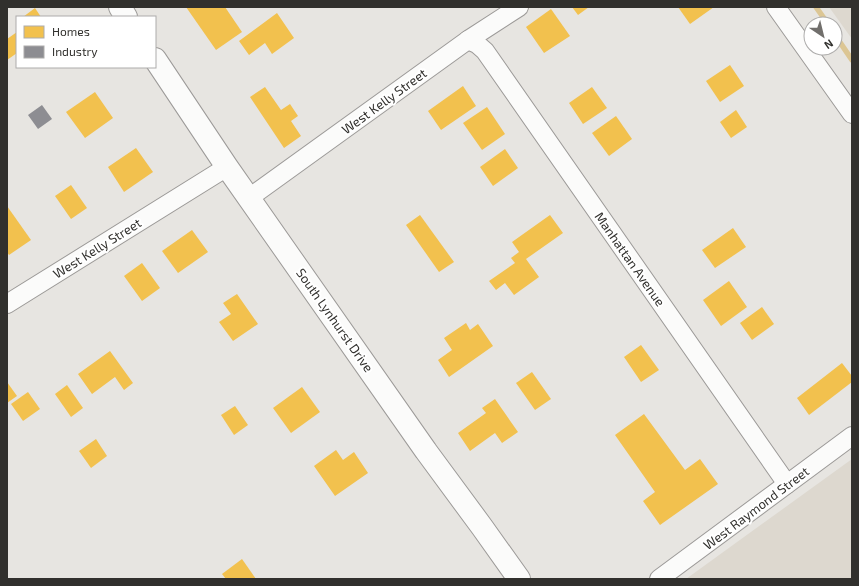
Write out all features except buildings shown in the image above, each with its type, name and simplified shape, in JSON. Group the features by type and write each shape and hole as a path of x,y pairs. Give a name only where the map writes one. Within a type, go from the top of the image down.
{"main road":[{"path":"120,7 125,16"},
{"name":"South Lynhurst Drive","path":"156,60 227,167 426,451 519,579"}],"street":[{"name":"West Kelly Street","path":"249,198 468,40 520,7"},
{"path":"776,7 852,114"},
{"name":"Manhattan Avenue","path":"468,40 482,47 485,51 787,484"},
{"name":"West Kelly Street","path":"7,304 227,167"},
{"name":"West Raymond Street","path":"659,579 852,436"}],"shaded area":[{"path":"829,7 852,7 852,39 843,26 843,16 835,16"},
{"path":"852,459 852,579 686,579"}],"waterway":[{"path":"816,7 822,16"},
{"path":"843,47 852,60"}]}
